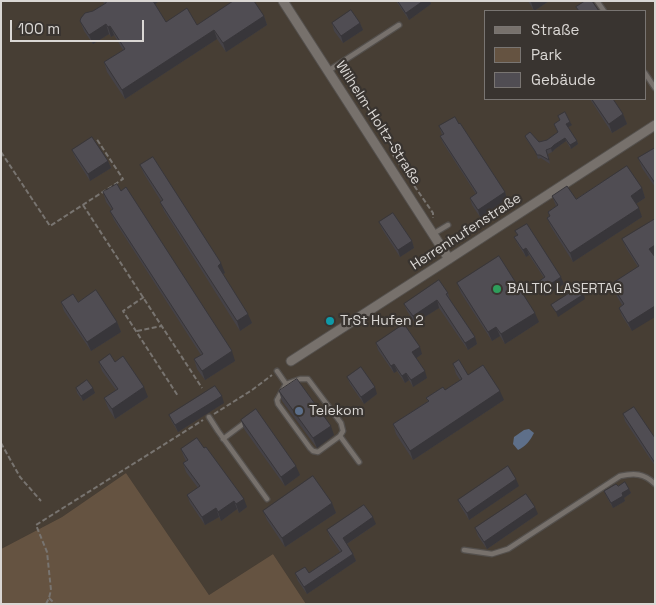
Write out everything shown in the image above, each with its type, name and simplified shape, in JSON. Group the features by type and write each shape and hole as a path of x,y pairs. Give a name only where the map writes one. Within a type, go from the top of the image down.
{"street":[{"name":"Wilhelm-Holtz-Straße","path":"283,1 449,259"},
{"name":"Herrenhufenstraße","path":"291,361 655,125"}],"lane":[{"path":"328,71 399,25"},
{"path":"646,74 655,88"},
{"path":"433,234 448,225"},
{"path":"277,371 286,384"},
{"path":"300,379 308,379 341,423 343,431 340,436 318,452 310,448 278,404 277,400 286,384 300,379"},
{"path":"209,417 267,499"},
{"path":"223,439 249,419"},
{"path":"340,436 358,462"},
{"path":"464,550 492,554 508,549 620,476 641,475 655,484"}],"path":[{"path":"1,152 50,226 123,179 96,138"},
{"path":"83,205 202,388"},
{"path":"144,297 123,311 178,396"},
{"path":"137,331 163,326"},
{"path":"46,604 51,590 47,552 36,525 252,390 277,371"},
{"path":"1,443 20,477 41,501"},
{"path":"49,598 55,604"}],"shaded area":[{"path":"1,1 655,1 655,604 306,604 273,554 209,595 126,473 62,517 1,549"}],"green space":[{"path":"126,473 209,595 273,554 306,604 1,604 1,549 62,517"}],"water":[{"path":"529,429 534,433 528,443 518,450 513,444 514,437"}],"building":[{"path":"105,1 153,1 166,22 187,8 197,25 233,1 254,1 264,16 223,43 214,30 122,90 104,62 125,49 110,26 108,27 106,24 89,35 80,21 85,13 93,11 106,3"},
{"path":"398,1 423,1 406,13"},
{"path":"585,1 592,1 598,10 578,10 576,7"},
{"path":"351,10 360,23 341,36 332,23"},
{"path":"593,100 614,100 623,114 609,124"},
{"path":"565,112 570,122 566,124 577,141 570,145 565,138 546,150 549,160 537,155 525,136 530,132 539,142 547,140 558,132 554,124 560,120 558,116"},
{"path":"455,117 505,192 478,210 470,198 477,193 440,136 444,134 439,126"},
{"path":"92,137 108,161 88,174 72,150"},
{"path":"655,148 655,183 638,158"},
{"path":"153,157 221,263 218,266 248,314 237,321 160,202 163,200 140,165"},
{"path":"627,166 642,188 631,196 639,208 570,253 547,218 550,216 548,212 558,205 552,196 567,186 576,199"},
{"path":"117,184 121,191 126,187 232,351 202,371 194,359 203,354 110,211 113,209 103,192"},
{"path":"393,213 412,241 398,250 379,222"},
{"path":"655,219 655,245 649,249 655,257 655,306 628,323 619,308 624,304 611,284 639,266 622,239"},
{"path":"527,224 561,277 543,289 538,282 545,277 526,248 523,250 514,237 518,235 515,231"},
{"path":"499,256 535,313 501,334 496,327 488,332 457,283"},
{"path":"439,280 448,293 446,294 475,337 465,343 437,300 413,316 404,304"},
{"path":"579,287 584,294 556,312 551,305"},
{"path":"96,290 117,322 87,342 61,302 73,294 78,302"},
{"path":"404,324 420,347 412,352 425,371 411,380 406,373 402,376 394,364 391,366 376,343"},
{"path":"110,354 115,362 123,356 144,387 112,409 104,398 118,389 99,362"},
{"path":"459,360 468,375 483,365 500,391 410,451 393,424 429,401 426,398 443,387 445,390 462,379 453,364"},
{"path":"361,367 375,387 361,397 347,377"},
{"path":"297,379 331,426 313,438 279,391"},
{"path":"87,380 93,388 81,396 76,388"},
{"path":"215,386 222,396 175,425 169,415"},
{"path":"634,407 655,438 655,463 623,414"},
{"path":"256,409 296,466 281,477 241,420"},
{"path":"197,438 204,448 206,447 244,499 236,504 234,501 218,512 216,508 202,517 187,495 200,486 183,463 188,460 181,449"},
{"path":"508,466 516,479 467,513 458,500"},
{"path":"313,476 332,503 282,538 263,511"},
{"path":"625,482 629,489 622,493 623,496 611,503 604,491 616,484 618,486"},
{"path":"526,494 535,507 484,542 475,528"},
{"path":"364,505 373,517 343,538 353,554 304,587 295,573 305,567 309,573 342,551 327,530"}],"place":[{"name":"BALTIC LASERTAG","path":"497,289"},
{"name":"TrSt Hufen 2","path":"330,321"},
{"name":"Telekom","path":"299,411"}]}
